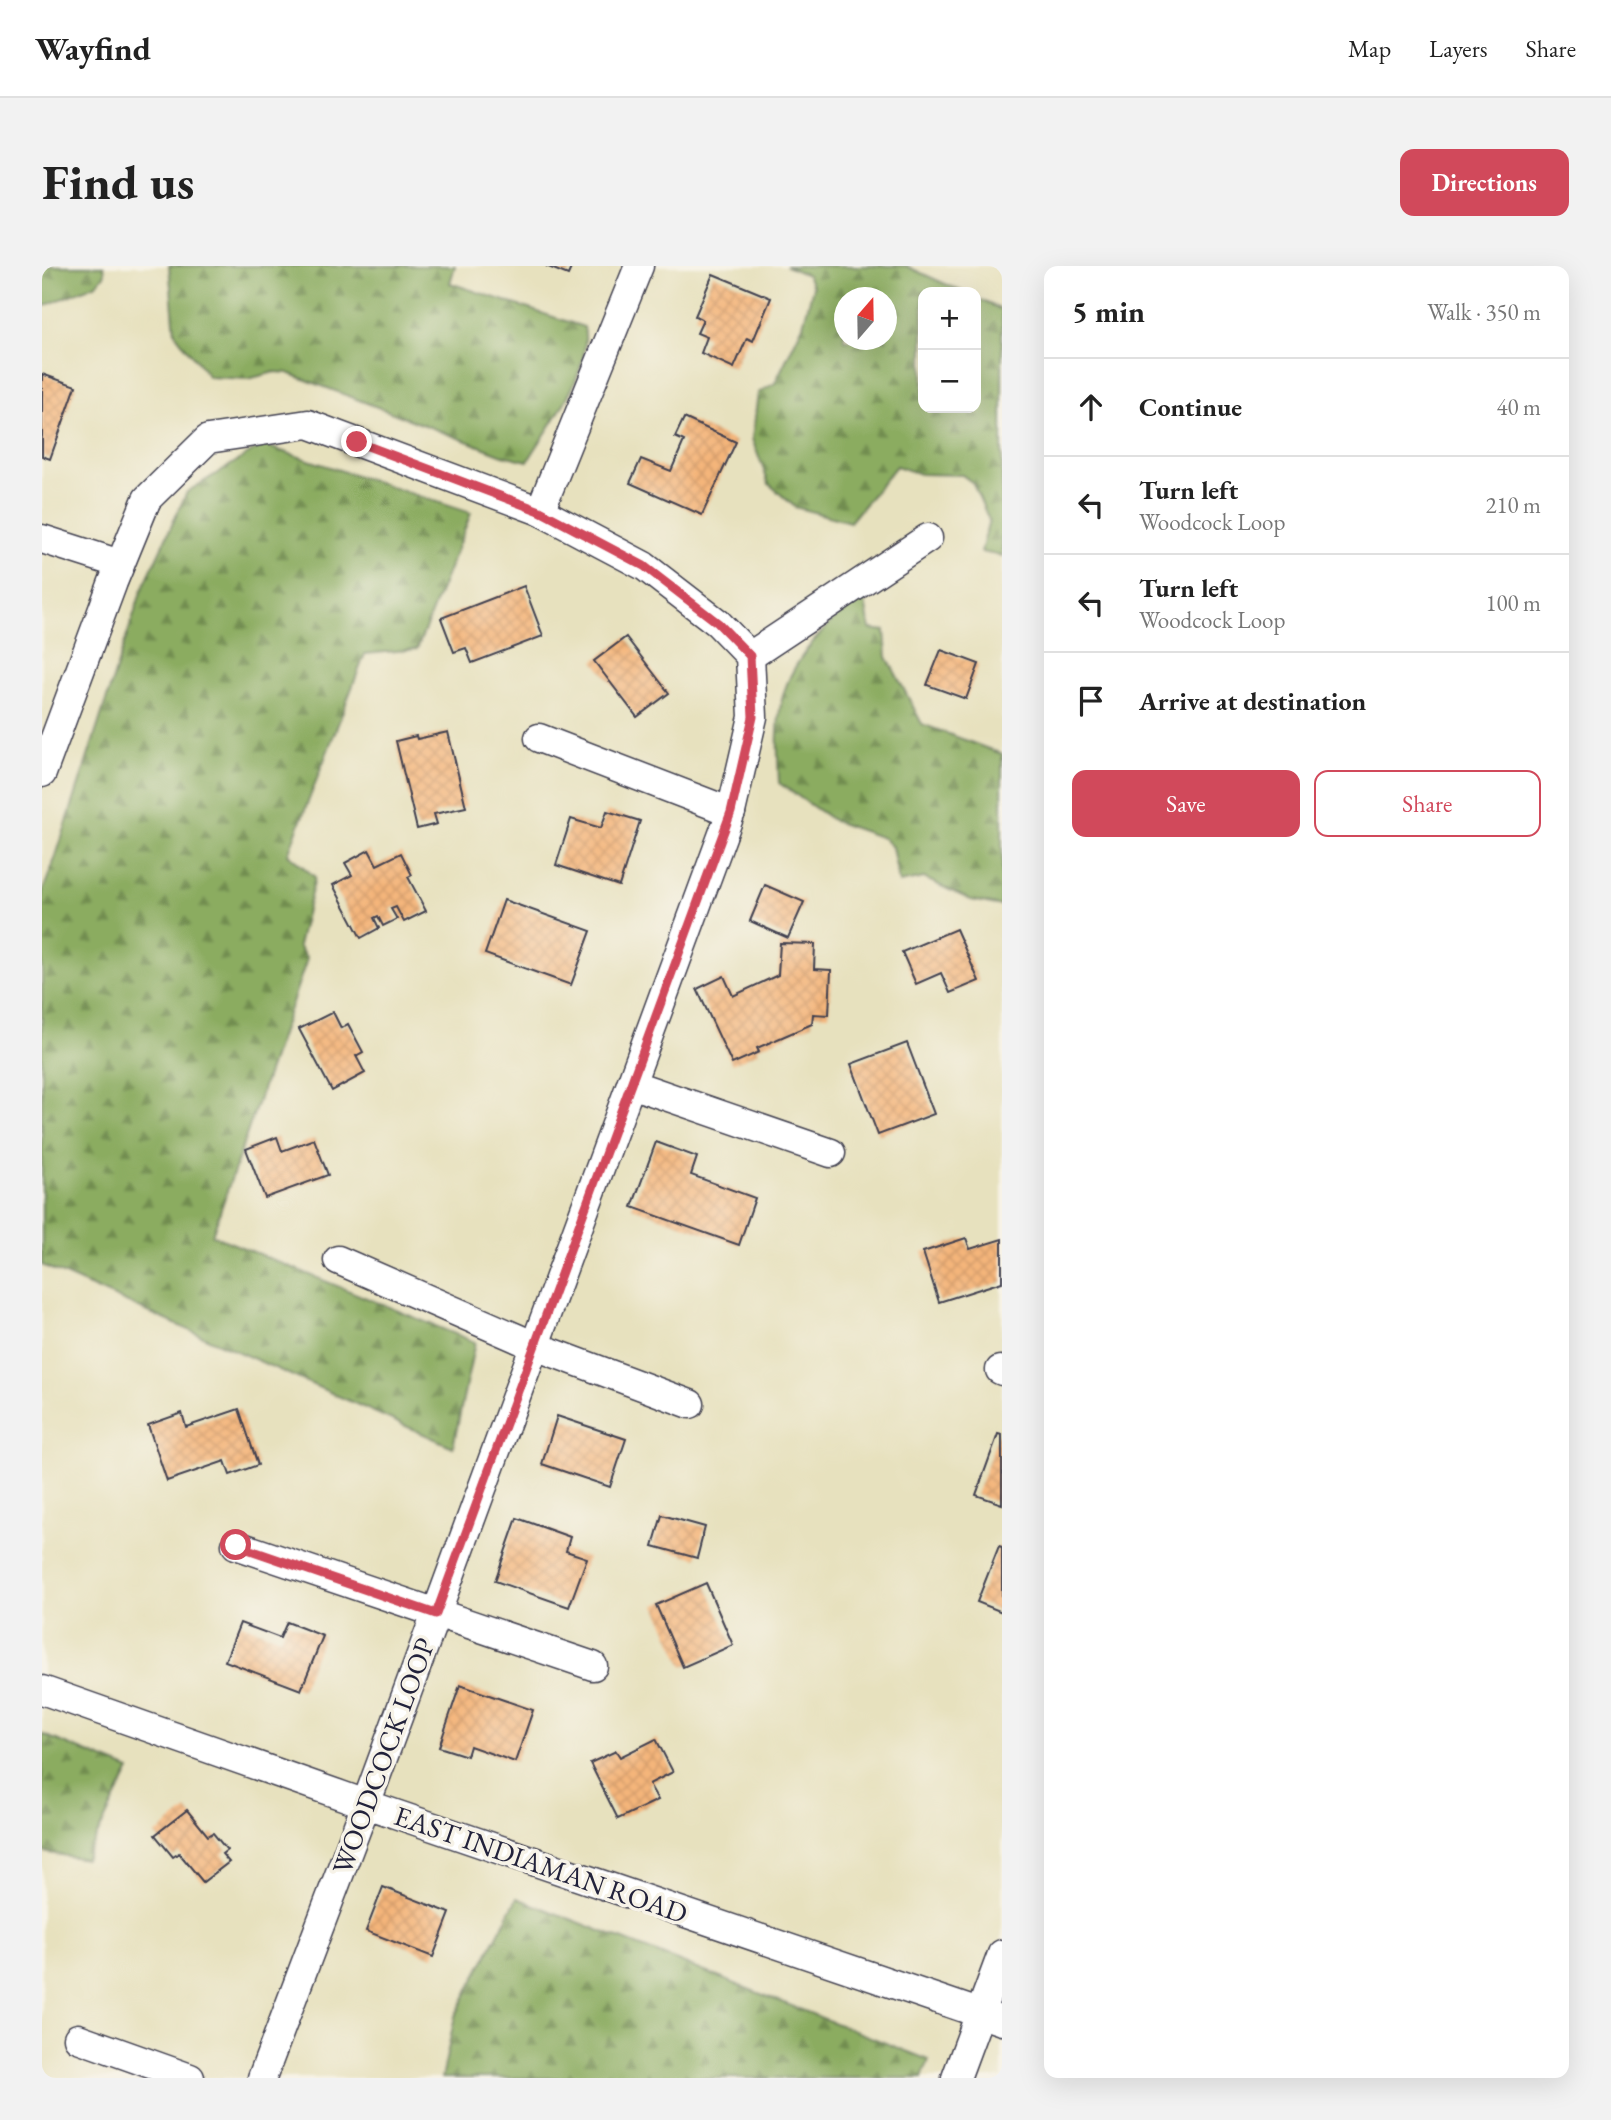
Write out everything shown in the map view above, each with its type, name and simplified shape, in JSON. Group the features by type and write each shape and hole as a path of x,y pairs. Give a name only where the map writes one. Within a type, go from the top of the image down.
{"street":[{"path":"540,511 639,266"},
{"path":"42,772 146,499 208,439 308,424 540,511 644,566 718,623 750,656 928,538"},
{"path":"42,539 120,564"},
{"name":"WOODCOCK LOOP","path":"262,2078 366,1804 731,812 753,717 750,656"},
{"path":"539,738 731,812"},
{"path":"631,1084 831,1153"},
{"path":"338,1260 535,1346 690,1404"},
{"path":"236,1545 593,1666"},
{"name":"EAST INDIAMAN ROAD","path":"42,1690 366,1804 991,2017"},
{"path":"956,2078 991,2017 1002,1954"},
{"path":"78,2038 190,2078"}],"green space":[{"path":"42,266 104,266 105,274 97,284 42,307"},
{"path":"169,266 455,266 450,283 584,327 582,362 568,397 528,461 503,455 288,373 275,372 248,379 209,377 175,333"},
{"path":"786,266 906,266 952,287 918,287 918,413 981,413 981,300 1002,310 1002,556 981,552 989,520 973,483 962,475 920,474 896,466 850,522 795,507 769,484 752,439 758,393 775,383 803,325 813,287 807,275"},
{"path":"263,445 471,513 417,649 365,654 288,854 315,877 298,946 307,959 212,1235 475,1342 453,1447 42,1265 42,893 141,592 187,492"},
{"path":"865,601 870,629 885,631 887,657 922,724 1002,754 1002,906 971,900 924,878 899,883 892,847 883,838 834,821 779,783 781,702 795,668 806,650 832,621 846,609"},
{"path":"42,1734 130,1770 85,1859 42,1852"},
{"path":"517,1898 929,2060 922,2078 442,2078 455,2016"}],"building":[{"path":"546,266 572,266 568,275"},
{"path":"713,274 771,298 753,341 747,338 734,368 701,353 707,337 697,333 703,320 695,316"},
{"path":"42,374 76,386 50,459 42,456"},
{"path":"684,418 736,442 702,515 630,483 641,459 671,471 684,441 675,437"},
{"path":"524,586 543,636 472,663 466,648 454,652 441,618"},
{"path":"626,637 669,693 637,717 594,661"},
{"path":"941,650 979,664 966,699 927,685"},
{"path":"448,732 466,807 434,814 437,824 417,829 396,741"},
{"path":"607,811 640,821 619,886 556,865 571,819 601,828"},
{"path":"369,850 377,865 401,853 412,875 408,877 426,911 404,922 396,907 391,909 397,919 383,926 378,916 374,918 379,928 361,938 333,885 352,875 345,863"},
{"path":"765,885 804,902 788,938 750,921"},
{"path":"504,900 591,931 571,985 485,954"},
{"path":"956,929 979,981 950,993 941,973 916,984 902,952"},
{"path":"780,943 815,944 814,969 831,970 829,1015 813,1014 812,1024 757,1048 759,1052 732,1064 697,989 724,976 733,996 778,975"},
{"path":"333,1012 341,1028 348,1024 363,1052 356,1056 365,1073 332,1091 299,1029"},
{"path":"907,1043 934,1114 878,1135 851,1064"},
{"path":"277,1137 282,1151 314,1139 328,1175 265,1198 246,1149"},
{"path":"656,1142 697,1157 691,1175 755,1198 739,1245 632,1207"},
{"path":"966,1238 970,1249 1002,1239 1002,1282 939,1302 923,1252"},
{"path":"239,1409 258,1465 230,1475 225,1461 167,1481 148,1425 182,1413 186,1427"},
{"path":"557,1416 626,1439 610,1487 542,1464"},
{"path":"998,1434 1002,1435 1002,1504 976,1495"},
{"path":"662,1515 705,1527 697,1558 653,1546"},
{"path":"517,1518 570,1537 566,1551 587,1558 569,1607 495,1581"},
{"path":"999,1546 1002,1547 1002,1612 977,1602"},
{"path":"706,1583 733,1645 683,1667 656,1605"},
{"path":"287,1622 323,1636 301,1690 225,1661 240,1623 280,1638"},
{"path":"460,1685 533,1710 515,1762 470,1746 467,1756 439,1747"},
{"path":"656,1739 673,1772 649,1784 658,1800 618,1819 590,1763 616,1751 620,1757"},
{"path":"187,1810 208,1836 213,1833 227,1850 222,1854 229,1862 203,1882 179,1853 173,1857 155,1835"},
{"path":"383,1887 450,1913 433,1957 366,1931"}],"route":[{"path":"236,1545 436,1614 731,812 753,717 750,656 718,623 644,566 540,511 357,442"}]}
